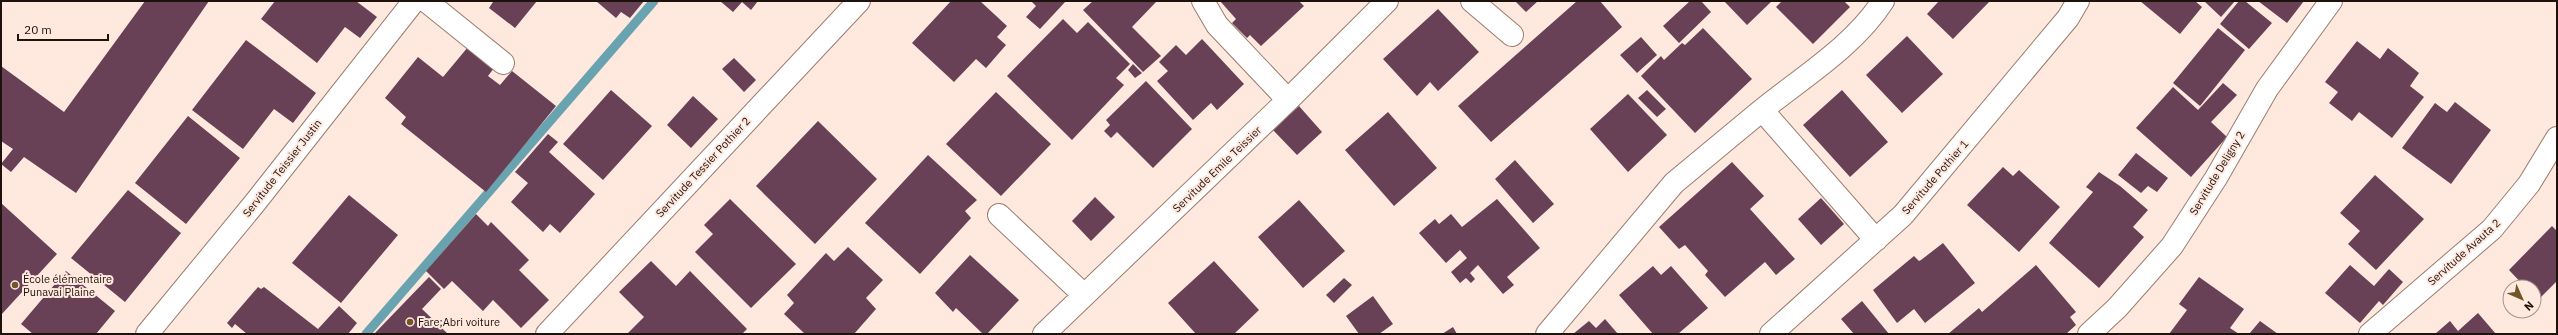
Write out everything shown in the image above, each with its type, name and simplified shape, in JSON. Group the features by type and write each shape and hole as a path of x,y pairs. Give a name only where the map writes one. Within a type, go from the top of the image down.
{"street":[{"name":"Servitude Teissier Justin","path":"147,334 254,204 414,1"},
{"path":"426,1 503,63"},
{"name":"Servitude Tessier Pothier 2","path":"547,334 859,1"},
{"path":"1203,1 1217,25 1288,100"},
{"name":"Servitude Emile Teissier","path":"1044,334 1288,100 1387,1"},
{"path":"1472,1 1512,35"},
{"path":"1547,334 1674,183 1762,110 1847,44 1872,19 1883,1"},
{"name":"Servitude Pothier 1","path":"1771,334 1903,215 2068,18 2078,1"},
{"name":"Servitude Deligny 2","path":"2089,334 2117,308 2172,246 2216,178 2267,89 2331,1"},
{"path":"1762,110 1876,240"},
{"name":"Servitude Avauta 2","path":"2370,334 2492,229 2529,184 2557,138"},
{"path":"999,215 1084,295"}],"building":[{"path":"145,1 209,1 76,193 24,157 11,172 1,164 13,149 1,141 1,66 64,112"},
{"path":"275,1 356,1 377,17 360,38 345,27 317,63 261,19"},
{"path":"492,1 537,1 515,28 489,8 493,2"},
{"path":"596,1 644,1 630,18 621,12 616,18"},
{"path":"720,1 758,1 751,10 742,2 733,12"},
{"path":"951,1 980,1 1007,26 997,37 1006,45 986,68 976,59 954,82 912,43"},
{"path":"1031,1 1066,1 1040,29 1026,17 1036,6"},
{"path":"1093,1 1157,1 1132,27 1161,56 1143,72 1083,10"},
{"path":"1220,1 1299,1 1304,6 1261,46 1250,35 1247,38 1232,23 1236,19"},
{"path":"1515,1 1538,1 1526,12"},
{"path":"1577,1 1600,1 1622,27 1491,142 1458,106"},
{"path":"1690,1 1701,1 1711,12 1679,43 1663,26"},
{"path":"1724,1 1772,1 1747,25"},
{"path":"1782,1 1844,1 1850,7 1813,44 1776,7"},
{"path":"1939,1 1990,1 1953,39 1927,14"},
{"path":"2140,1 2195,1 2202,7 2180,34"},
{"path":"2204,1 2235,1 2221,17"},
{"path":"2239,1 2245,1 2272,23 2249,49 2220,24"},
{"path":"2258,1 2304,1 2287,23"},
{"path":"1438,9 1479,52 1438,91 1430,82 1417,96 1383,59"},
{"path":"1063,19 1077,33 1088,22 1130,64 1116,78 1124,85 1072,140 1007,76"},
{"path":"1703,28 1752,79 1695,133 1641,76 1661,56 1664,60 1682,43 1685,45"},
{"path":"2218,28 2245,50 2200,106 2173,83"},
{"path":"1907,36 1943,74 1902,113 1866,75"},
{"path":"1641,37 1657,55 1637,73 1620,55"},
{"path":"1202,39 1244,84 1217,110 1211,103 1193,120 1157,81 1168,71 1159,62 1176,45 1186,55"},
{"path":"246,40 316,93 293,123 274,109 243,149 192,110"},
{"path":"2357,41 2380,59 2388,48 2419,73 2410,86 2424,97 2392,138 2359,112 2352,121 2329,103 2338,92 2325,82"},
{"path":"468,47 494,68 488,76 500,85 512,71 556,106 486,192 401,124 406,117 385,98 418,57 443,77"},
{"path":"734,58 756,80 744,92 722,69"},
{"path":"1133,64 1142,73 1135,78 1128,70"},
{"path":"1146,81 1192,129 1153,168 1117,132 1111,138 1104,131 1110,125 1106,120"},
{"path":"2223,83 2237,95 2211,122 2227,137 2191,177 2136,128 2173,87 2198,110"},
{"path":"611,90 652,126 603,180 563,144"},
{"path":"1647,90 1666,109 1657,117 1638,98"},
{"path":"1842,90 1888,142 1850,177 1803,125"},
{"path":"996,92 1051,144 1001,196 946,144"},
{"path":"1628,94 1667,135 1628,172 1590,129"},
{"path":"693,96 718,119 691,148 667,125"},
{"path":"2455,102 2491,130 2451,184 2402,148 2435,103 2447,112"},
{"path":"1299,106 1322,132 1297,155 1273,130"},
{"path":"1388,112 1437,168 1394,206 1345,150"},
{"path":"188,116 240,158 186,224 135,183"},
{"path":"818,121 877,179 815,244 756,186"},
{"path":"548,134 558,142 549,152 595,194 560,233 550,224 543,232 511,202 528,183 515,172"},
{"path":"2136,153 2168,178 2157,192 2148,186 2141,193 2118,175"},
{"path":"928,155 977,200 965,211 971,218 920,274 865,223"},
{"path":"1515,160 1554,204 1533,223 1495,179"},
{"path":"1732,162 1764,196 1750,209 1795,259 1776,275 1765,262 1725,297 1705,275 1708,271 1685,245 1679,249 1659,227"},
{"path":"2003,167 2013,176 2019,170 2060,207 2019,252 1967,205"},
{"path":"2099,172 2120,186 2148,210 2133,227 2144,237 2099,288 2049,243 2093,192 2086,187"},
{"path":"2375,175 2424,219 2376,270 2348,244 2360,231 2340,213"},
{"path":"128,190 181,233 125,302 71,258"},
{"path":"349,195 398,235 341,303 292,263"},
{"path":"1095,197 1115,217 1091,241 1072,221"},
{"path":"1821,198 1844,224 1821,245 1798,219"},
{"path":"730,199 796,264 751,308 695,252 713,234 704,225"},
{"path":"1497,199 1540,248 1507,277 1514,285 1503,294 1478,265 1470,273 1475,279 1471,283 1466,278 1460,283 1451,272 1467,258 1460,250 1446,263 1419,233 1435,219 1439,224 1451,214 1462,227"},
{"path":"1299,200 1345,251 1303,288 1258,237"},
{"name":"École élémentaire Punavai Plaine","path":"1,203 57,254 1,315"},
{"path":"476,214 488,226 491,222 529,260 519,270 549,300 521,328 493,300 483,311 452,281 444,289 426,271"},
{"path":"2552,226 2557,231 2557,281 2542,296 2542,279 2517,279 2509,270"},
{"path":"1943,243 1975,283 1925,323 1914,309 1897,323 1873,290 1914,256 1919,261"},
{"path":"848,247 883,280 866,298 876,309 854,334 805,334 784,314 794,303 787,295 826,253 834,261"},
{"path":"970,255 1019,300 987,334 983,334 956,308 953,312 935,293"},
{"path":"651,261 676,286 690,271 747,329 742,334 627,334 644,317 619,292"},
{"path":"1214,261 1259,310 1234,334 1196,334 1168,303"},
{"path":"2036,265 2076,312 2070,317 2076,325 2066,334 1948,334 1979,308 1982,312"},
{"path":"2350,265 2374,286 2389,269 2403,282 2383,305 2379,301 2360,323 2325,293"},
{"path":"1653,266 1661,275 1671,266 1708,308 1678,334 1653,334 1619,295"},
{"path":"66,271 115,311 96,334 33,334 21,324"},
{"name":"Fare;Abri voiture","path":"429,277 441,289 422,309 448,334 374,334"},
{"path":"2199,277 2244,309 2230,328 2239,334 2169,334 2187,310 2179,304"},
{"path":"1344,278 1352,285 1334,303 1326,295"},
{"path":"258,287 261,289 264,287 318,329 339,306 357,323 348,334 247,334 235,324 232,328 227,323"},
{"path":"1373,296 1393,324 1379,334 1359,334 1346,316"},
{"path":"1862,301 1889,334 1854,334 1841,319"},
{"path":"2478,313 2496,334 2435,334 2450,321 2458,331"},
{"path":"1605,319 1618,334 1573,334 1589,321 1596,328"},
{"path":"2260,321 2278,334 2249,334"},
{"path":"1453,327 1457,334 1442,334"}],"waterway":[{"path":"366,334 654,1"}],"place":[{"name":"École élémentaire Punavai Plaine","path":"15,285"},
{"name":"Fare;Abri voiture","path":"410,322"}]}
